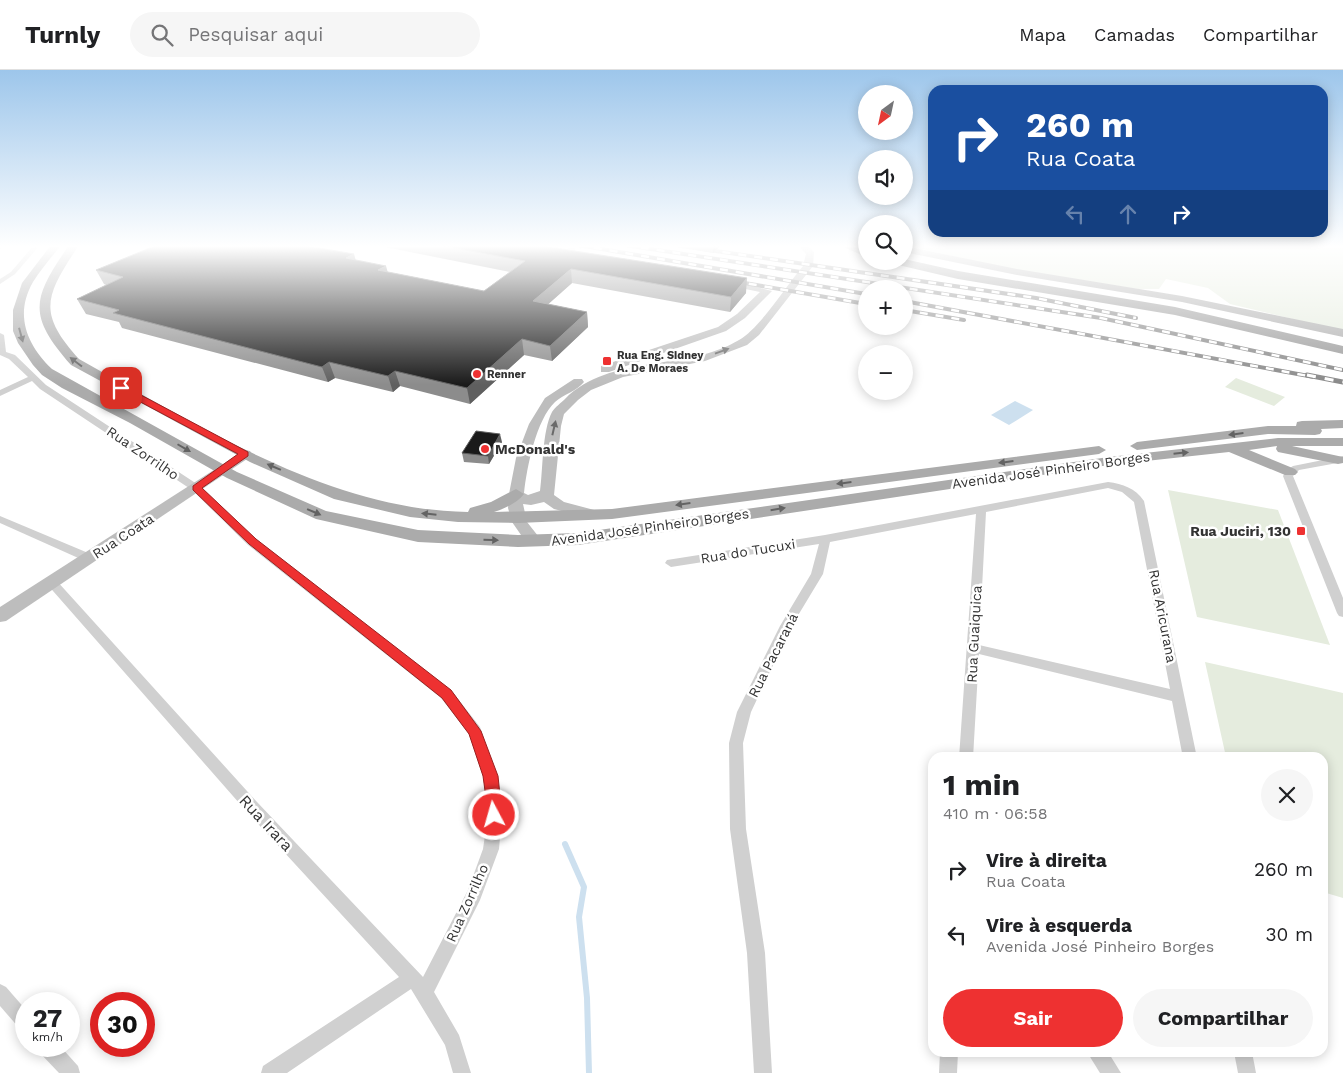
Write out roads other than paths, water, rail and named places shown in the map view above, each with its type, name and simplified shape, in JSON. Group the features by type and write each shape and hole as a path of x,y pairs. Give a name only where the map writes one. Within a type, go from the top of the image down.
{"highway":[{"path":"1062,292 1175,311 1343,350"},
{"path":"1095,292 1116,295"},
{"path":"1101,292 1252,318 1343,339"},
{"path":"1154,302 1343,345"}],"main road":[{"name":"Avenida José Pinheiro Borges","path":"24,292 19,310 19,331 24,344 47,372 67,385 135,420 221,470 315,512 351,523 418,536 534,541 602,536 880,493 1109,461 1258,444 1343,442"},
{"name":"Avenida José Pinheiro Borges","path":"47,292 44,302 46,322 57,342 75,362 245,454 340,495 410,512 458,517 518,518 625,513 1015,461 1285,429 1343,432"},
{"path":"1140,292 1343,333"},
{"path":"135,420 168,414"},
{"path":"1285,429 1310,424 1343,424"},
{"path":"160,435 177,429 194,428"},
{"path":"1258,444 1340,460"},
{"path":"1226,448 1263,459 1290,472"},
{"path":"458,517 492,508 516,494"},
{"path":"602,536 619,530 625,524 625,513"}],"street":[{"path":"534,541 518,518 516,494 532,430 549,401 597,372 717,331 741,316 766,292"},
{"path":"600,515 578,512 559,506 549,499 546,494 554,426 558,413 569,400 588,387 620,374 701,359 743,343 755,333 788,292"},
{"path":"717,331 737,334 742,338 743,343"},
{"path":"0,336 1,352"},
{"path":"685,343 680,348 682,355 701,359"},
{"name":"Rua Zorrilho","path":"1,352 12,357 32,378 196,488 252,542 446,694 474,731 490,776 494,815 490,849 474,894 424,993"},
{"path":"0,393 32,378"},
{"name":"Rua Coata","path":"0,616 245,454"},
{"path":"196,488 204,472 203,459"},
{"path":"1340,460 1302,467 1290,472 1289,482 1343,613"},
{"name":"Rua Aricurana","path":"981,511 1108,485 1133,493 1140,501 1189,752"},
{"path":"516,494 524,500 531,501 539,499 546,494"},
{"path":"825,539 981,511"},
{"name":"Rua Guaiquica","path":"966,752 981,511"},
{"path":"0,520 89,558"},
{"name":"Rua do Tucuxi","path":"671,563 825,539"},
{"name":"Rua Pacaraná","path":"763,1073 756,954 738,829 736,743 744,712 786,626 816,574 825,539"},
{"name":"Rua Irara","path":"52,583 252,807 413,978 453,1041 462,1073"},
{"path":"973,648 1179,697"},
{"path":"270,1073 413,978"},
{"path":"0,993 15,1010"},
{"path":"57,1057 71,1073"},
{"path":"948,1073 949,1057"},
{"path":"1100,1057 1112,1073"},
{"path":"1245,1057 1247,1073"}],"water":[{"path":"1015,401 1033,410 1009,425 991,415"}],"waterway":[{"path":"565,844 584,887 579,917 587,998 589,1073"}],"railway":[{"path":"795,292 858,303"},
{"path":"853,292 858,293"},
{"path":"930,292 1101,318 1343,370"},
{"path":"994,292 1036,298 1136,318"},
{"path":"913,303 1314,377"},
{"path":"913,312 964,320"},
{"path":"1307,375 1343,382"}],"place":[{"name":"Rua Eng. Sidney A. De Moraes","path":"607,361"},
{"name":"Renner","path":"477,374"},
{"name":"McDonald's","path":"485,449"},
{"name":"Rua Juciri, 130","path":"1301,531"}]}
